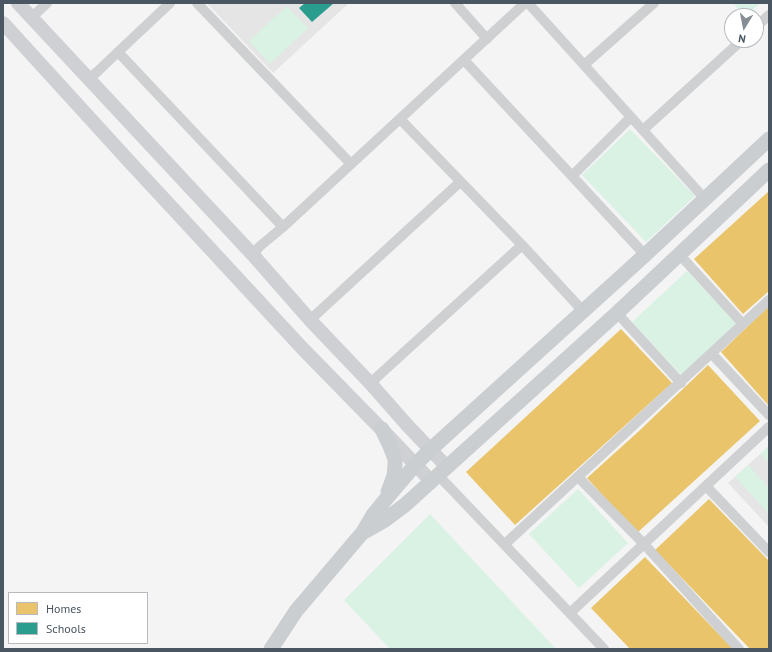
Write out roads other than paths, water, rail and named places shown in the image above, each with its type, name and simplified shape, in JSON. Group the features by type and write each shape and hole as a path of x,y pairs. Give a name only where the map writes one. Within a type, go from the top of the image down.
{"main road":[{"path":"18,3 253,255 310,320 430,449 439,474"},
{"path":"3,23 127,159 415,465 439,474"},
{"path":"271,649 296,612 363,532 386,499 430,449 645,255 769,140"},
{"path":"363,532 395,513 439,474 617,313 769,170"},
{"path":"392,440 407,425"},
{"path":"382,429 395,459 394,476 386,499"}],"street":[{"path":"31,18 47,3"},
{"path":"88,79 170,3"},
{"path":"197,3 351,164"},
{"path":"455,3 487,39"},
{"path":"253,255 259,247 283,227 526,3 705,199"},
{"path":"584,65 654,3"},
{"path":"643,130 733,48"},
{"path":"118,52 283,227"},
{"path":"464,60 645,255"},
{"path":"572,176 631,117"},
{"path":"400,119 522,245 583,311"},
{"path":"310,320 460,182"},
{"path":"371,384 522,245"},
{"path":"679,254 743,324"},
{"path":"505,544 681,383 769,300"},
{"path":"617,313 681,383"},
{"path":"712,354 769,416"},
{"path":"570,613 769,427"},
{"path":"439,474 604,649"},
{"path":"578,477 644,544 739,649"},
{"path":"706,486 769,552"}]}
